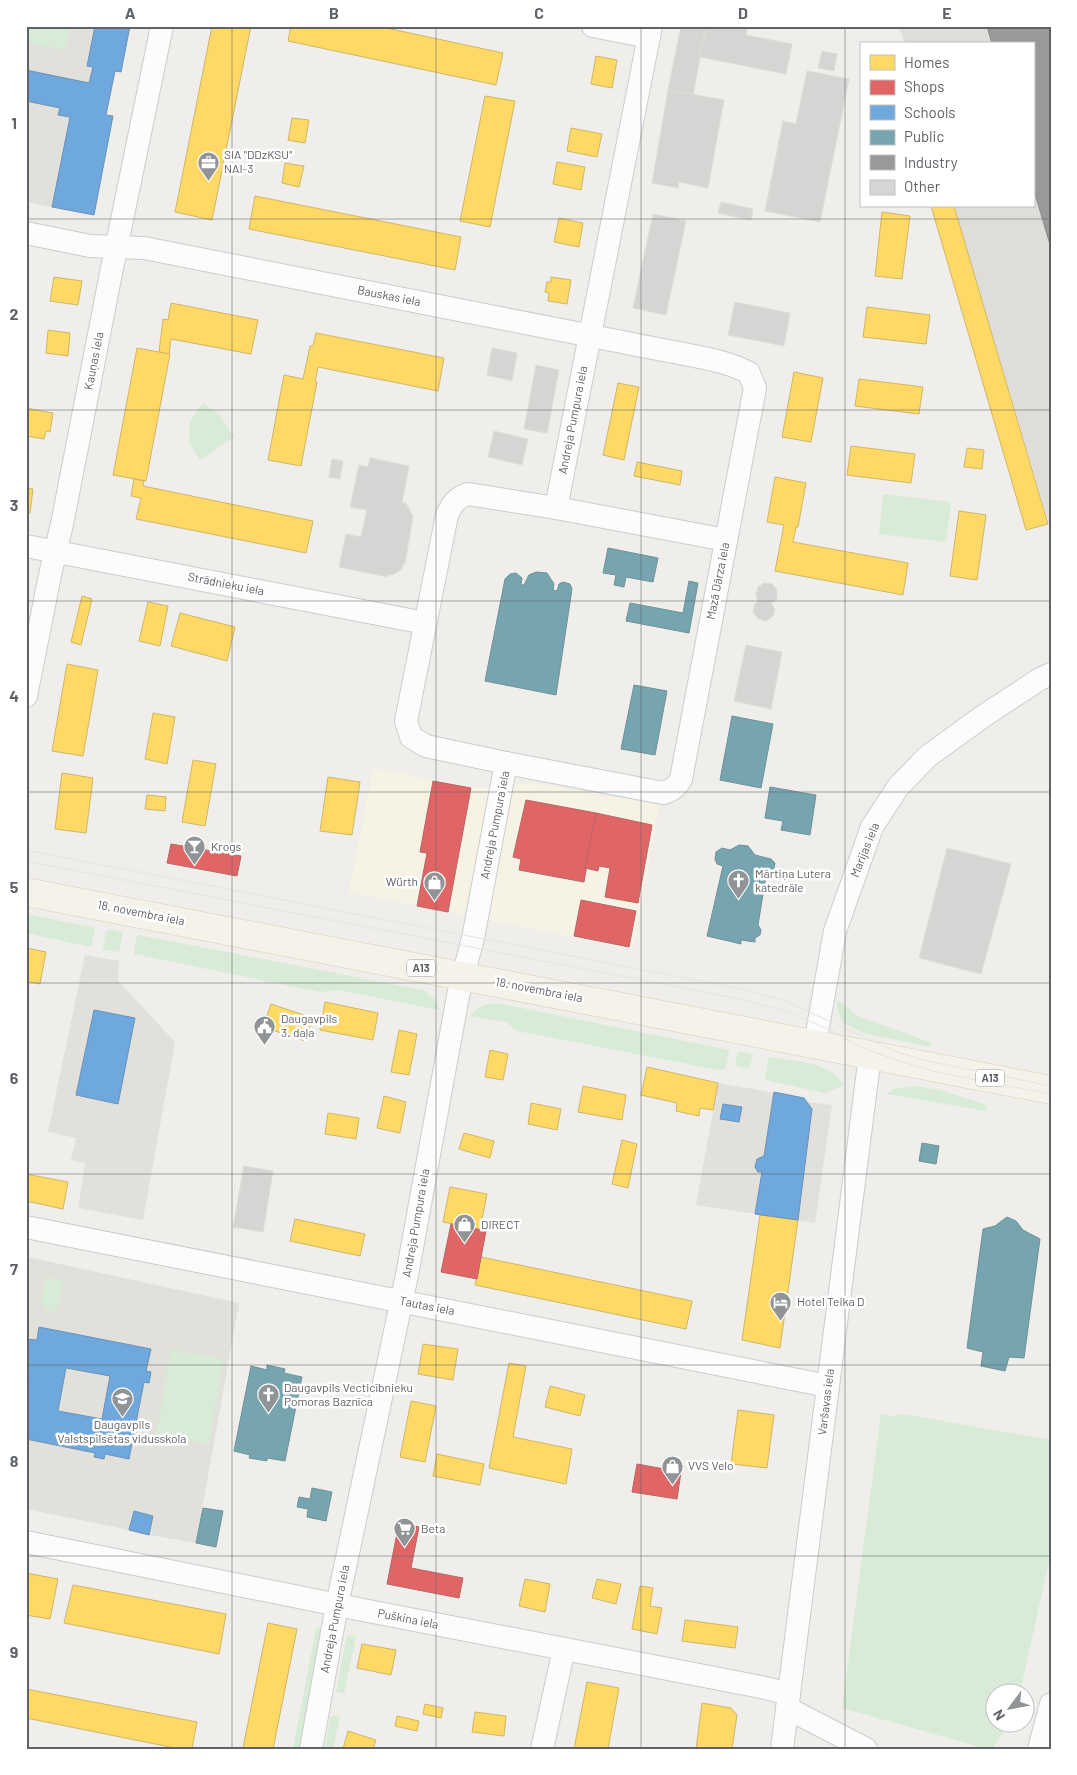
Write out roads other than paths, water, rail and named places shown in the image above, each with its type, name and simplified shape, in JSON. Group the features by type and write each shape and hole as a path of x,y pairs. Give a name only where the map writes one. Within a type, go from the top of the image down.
{"main road":[{"name":"18. novembra iela","path":"26,892 1051,1090"}],"street":[{"name":"Kauņas iela","path":"26,696 162,26"},
{"path":"594,26 650,32"},
{"name":"Andreja Pumpura iela","path":"311,1749 337,1604 401,1300 458,996 475,931 506,763 426,746 411,737 406,721 447,515 452,504 460,496 468,494 556,508 650,32"},
{"name":"Bauskas iela","path":"26,233 90,246 144,248 208,260 734,365 748,373"},
{"name":"Mazā Dārza iela","path":"506,763 663,793 675,788 681,780 755,388 748,373"},
{"path":"556,508 726,540"},
{"name":"Strādnieku iela","path":"26,546 426,623"},
{"name":"Marijas iela","path":"815,1044 835,931 872,827 893,794 927,757 982,717 1040,679 1051,674"},
{"name":"Varšavas iela","path":"782,1749 870,1055"},
{"name":"Tautas iela","path":"26,1227 828,1386"},
{"name":"Puškina iela","path":"26,1542 564,1649 788,1701 866,1749"},
{"path":"542,1749 564,1649"},
{"path":"1039,1749 1051,1704"}],"tram line":[{"path":"26,850 747,990 785,1001 900,1053 931,1062 1051,1086"},
{"path":"26,861 745,1000 784,1011 819,1025 863,1048 899,1061 936,1072 1051,1094"}],"place":[{"name":"SIA \"DDzKSU\" NAI-3","path":"208,181"},
{"name":"Krogs","path":"195,866"},
{"name":"Mārtiņa Lutera katedrāle","path":"739,900"},
{"name":"Würth","path":"434,901"},
{"name":"Daugavpils 3. daļa","path":"265,1045"},
{"name":"DIRECT","path":"465,1244"},
{"name":"Hotel Teika D","path":"781,1321"},
{"name":"Daugavpils Vecticībnieku Pomoras Baznīca","path":"268,1414"},
{"name":"Daugavpils Valstspilsētas vidusskola","path":"122,1417"},
{"name":"VVS Velo","path":"672,1485"},
{"name":"Beta","path":"405,1548"}]}
